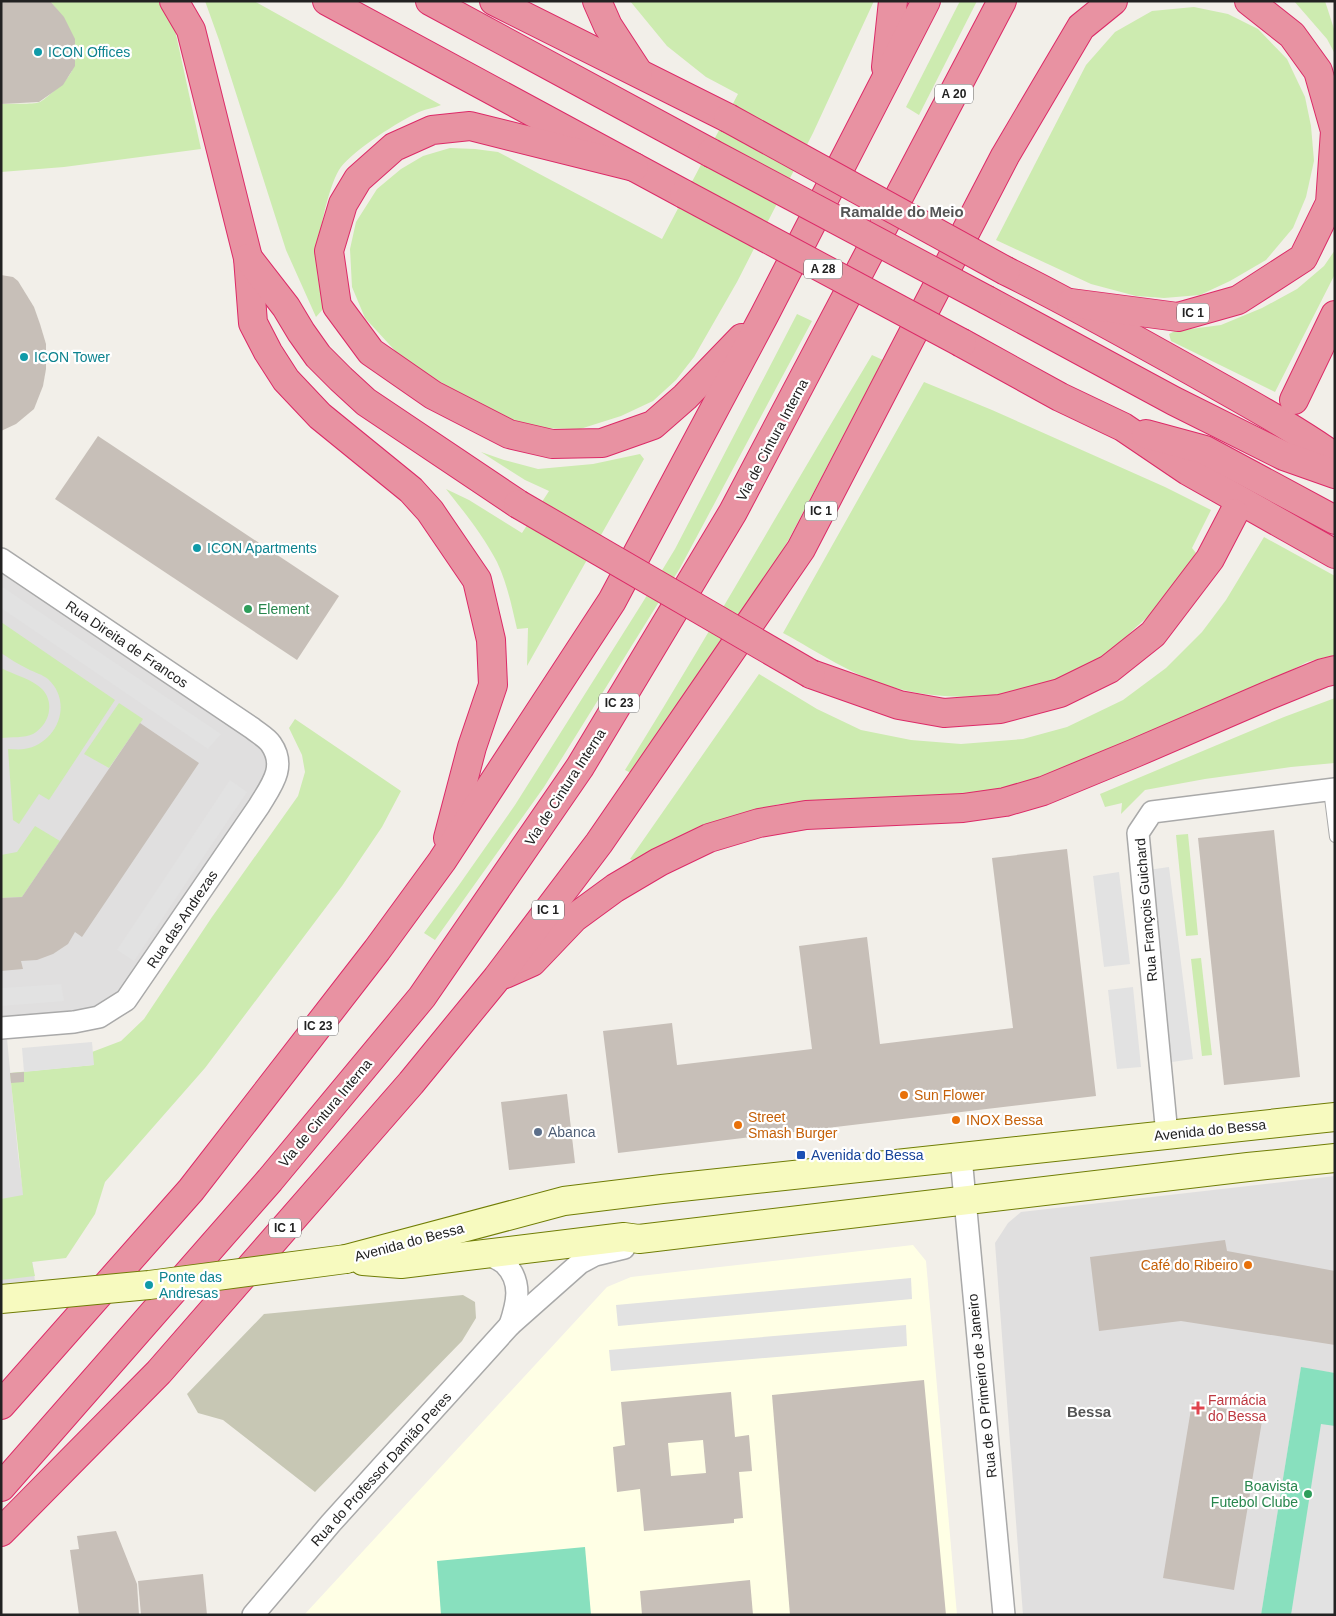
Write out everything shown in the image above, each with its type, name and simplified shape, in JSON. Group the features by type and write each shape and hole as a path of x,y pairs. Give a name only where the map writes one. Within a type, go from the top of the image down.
{"highway":[{"path":"174,1 191,30 248,258 253,323 268,352 286,380 320,416 411,490 430,510 477,580 491,640 493,685 472,747 442,861"},
{"name":"A 28","path":"327,1 1060,397 1123,427"},
{"path":"430,1 1174,402 1284,456 1335,474"},
{"path":"494,1 728,118 1006,271 1071,303 1302,433 1335,457"},
{"path":"597,1 608,26 639,74"},
{"path":"884,83 893,1"},
{"path":"884,83 926,1"},
{"name":"Via de Cintura Interna","path":"1,1487 270,1180 428,988 580,767 723,529 1002,1"},
{"name":"IC 1","path":"1,1532 159,1372 411,1083 497,978 599,842 801,549 1005,156 1081,27 1113,1"},
{"name":"IC 1","path":"1071,303 1178,317 1238,300 1303,258 1330,203 1334,131 1318,71 1292,34 1249,1"},
{"name":"IC 23","path":"1,1405 191,1190 377,950 442,861 612,601 765,314 884,83"},
{"path":"634,167 470,126 432,130 394,147 358,179 343,204 329,251 337,306 371,352 433,395 509,434 552,444 602,443 653,425 686,397 765,314"},
{"path":"248,258 286,308 318,356 366,402 518,504 811,674 899,705 944,713 1000,709 1060,693 1109,669 1153,634 1210,559 1234,513"},
{"path":"1294,400 1335,315"},
{"path":"1123,427 1205,450 1335,520"},
{"path":"1123,427 1188,471 1335,554"},
{"path":"1284,456 1335,490"},
{"path":"497,978 532,962 574,918 615,888 659,862 709,838 759,823 806,815 963,808 1005,802 1043,791 1267,696 1335,670"}],"main road":[{"name":"Avenida do Bessa","path":"1,1299 149,1285 346,1259 564,1201 1335,1117"},
{"name":"Avenida do Bessa","path":"346,1259 401,1264 624,1237 639,1239 1335,1158"}],"street":[{"name":"Rua Direita de Francos","path":"1,559 252,728"},
{"name":"Rua das Andrezas","path":"1,1028 74,1022 99,1017 126,1000 259,806 276,778 277,757 270,742 252,728"},
{"name":"Rua François Guichard","path":"1167,1134 1138,832 1152,812 1332,790"},
{"name":"Rua de O Primeiro de Janeiro","path":"961,1157 1004,1615"},
{"name":"Rua do Professor Damião Peres","path":"254,1615 331,1523 510,1325 580,1263 595,1255 625,1248 639,1239"},
{"name":"Rua do Professor Damião Peres","path":"488,1254 505,1264 515,1279 518,1300 510,1325"}],"lane":[{"path":"1332,790 1335,837"}],"shaded area":[{"path":"1,559 277,757 126,1000 6,1028 18,1154 37,1296 1,1299"},
{"path":"1,586 221,734 208,749 1,608"},
{"path":"230,780 247,792 134,961 117,950"},
{"path":"1169,867 1193,1059 1172,1062 1148,870"},
{"path":"1119,872 1130,964 1104,967 1093,876"},
{"path":"61,984 64,1001 1,1006 1,988"},
{"path":"1133,987 1141,1067 1117,1069 1108,990"},
{"path":"92,1042 94,1065 24,1072 22,1048"},
{"path":"1335,1176 1335,1373 1301,1368 1261,1615 1023,1615 995,1243 1008,1223 1021,1212"},
{"path":"913,1245 926,1261 957,1615 304,1615 607,1287 631,1277"},
{"path":"911,1278 912,1299 618,1326 616,1305"},
{"path":"463,1295 475,1302 476,1318 462,1341 315,1492 223,1420 198,1413 187,1394 264,1314"},
{"path":"906,1325 907,1346 611,1371 609,1350"},
{"path":"1321,1424 1335,1426 1335,1615 1291,1615"}],"green space":[{"path":"50,1 158,1 175,30 201,149 64,167 1,172 1,104 40,102 66,80 73,69 76,58 72,35 59,12"},
{"path":"205,1 254,1 441,105 419,112 366,144 347,160 336,175 327,201 320,232 317,270 324,308 316,317 286,250"},
{"path":"630,1 874,1 813,133 737,282 694,357 676,380 653,401 621,416 580,429 537,428 501,416 448,387 399,355 365,318 352,287 350,249 356,222 377,189 401,169 423,156 450,148 498,152 662,239 738,94 706,77 667,46"},
{"path":"960,1 977,1 919,115 906,107"},
{"path":"1294,1 1325,1 1335,32 1335,54 1327,39"},
{"path":"1194,7 1228,14 1258,29 1287,59 1305,97 1311,126 1314,161 1306,197 1293,228 1266,260 1230,281 1200,295 1164,298 1136,296 1091,284 996,240 1086,65 1115,32 1152,11"},
{"path":"1335,250 1335,274 1275,392 1171,341 1169,334 1175,331 1221,325 1262,308 1297,289 1324,266"},
{"path":"797,314 812,321 680,568 544,787 435,940 424,933 515,805 675,549"},
{"path":"872,355 883,360 789,539 747,613 631,773 625,770 688,667"},
{"path":"924,382 1165,487 1211,510 1192,548 1196,553 1178,583 1165,600 1110,652 1057,680 1030,688 1003,694 947,696 919,693 892,687 863,677 783,633"},
{"path":"481,452 538,469 593,464 640,454 644,459 527,666 528,628 517,629 501,570 492,552 446,489 469,500 522,533 549,491 525,480"},
{"path":"1264,537 1335,576 1335,655 1307,662 1246,694 1039,782 960,798 860,798 779,804 700,827 666,842 636,862 630,859 759,674 817,709 861,730 911,740 961,744 1023,739 1067,727 1123,700 1166,668 1202,632 1226,600"},
{"path":"1,622 115,700 49,800 39,794 19,824 13,820 8,749 24,749 36,746 53,731 61,710 60,699 56,689 48,679 1,653"},
{"path":"1,668 39,686 47,696 49,708 46,720 39,730 33,734 22,737 1,738"},
{"path":"1335,698 1335,763 1205,779 1145,790 1121,814 1122,803 1105,807 1100,794 1284,717"},
{"path":"119,703 143,719 109,768 84,754"},
{"path":"295,719 401,791 382,827 342,886 205,1068 105,1182 95,1214 66,1258 32,1262 35,1276 1,1280 1,1199 23,1195 10,1073 93,1065 92,1052 121,1041 144,1019 212,917 298,796 305,772 302,755 289,728"},
{"path":"35,826 60,841 22,897 1,898 1,855 17,852"},
{"path":"1188,834 1198,935 1186,936 1176,835"},
{"path":"1201,958 1212,1055 1202,1056 1191,959"},
{"name":"Boavista Futebol Clube","path":"1301,1367 1335,1373 1335,1615 1261,1615"},
{"path":"585,1547 591,1615 441,1615 437,1561"}],"building":[{"name":"ICON Offices","path":"1,1 50,1 64,17 75,39 75,66 63,85 39,102 1,104"},
{"name":"ICON Tower","path":"1,275 13,277 18,281 34,307 46,344 46,369 43,386 34,409 16,424 1,431"},
{"name":"ICON Apartments","path":"98,436 339,596 297,660 55,499"},
{"path":"140,723 199,763 82,937 75,932 68,944 53,954 37,960 21,961 23,969 1,971 1,898 22,897"},
{"path":"1274,830 1300,1077 1224,1085 1198,838"},
{"path":"1067,849 1096,1096 618,1153 603,1031 672,1023 677,1065 812,1049 799,946 867,937 880,1044 1013,1028 992,858"},
{"path":"24,1072 24,1082 11,1083 10,1073"},
{"name":"Abanca","path":"567,1094 575,1163 509,1170 501,1102"},
{"path":"1225,1240 1227,1251 1335,1271 1335,1345 1181,1321 1099,1331 1090,1257"},
{"path":"924,1380 946,1615 790,1615 772,1395"},
{"path":"731,1392 735,1437 749,1435 752,1471 739,1472 743,1518 734,1519 734,1523 644,1531 640,1489 617,1492 613,1447 625,1445 621,1402","holes":["703,1440 706,1473 671,1476 668,1443"]},
{"path":"1192,1403 1263,1415 1234,1590 1163,1578"},
{"path":"116,1531 137,1584 139,1615 79,1615 70,1550 79,1549 77,1536"},
{"path":"203,1574 207,1615 141,1615 138,1581"},
{"path":"750,1580 753,1615 642,1615 640,1591"}],"place":[{"name":"ICON Offices","path":"38,52"},
{"name":"ICON Tower","path":"24,357"},
{"name":"ICON Apartments","path":"197,548"},
{"name":"Element","path":"248,609"},
{"name":"Sun Flower","path":"904,1095"},
{"name":"INOX Bessa","path":"956,1120"},
{"name":"Street Smash Burger","path":"738,1125"},
{"name":"Abanca","path":"538,1132"},
{"name":"Avenida do Bessa","path":"801,1155"},
{"name":"Café do Ribeiro","path":"1248,1265"},
{"name":"Ponte das Andresas","path":"149,1285"},
{"name":"Farmácia do Bessa","path":"1198,1408"},
{"name":"Boavista Futebol Clube","path":"1308,1494"}],"district":[{"name":"Ramalde do Meio","path":"902,212"},
{"name":"Bessa","path":"1089,1412"}]}
